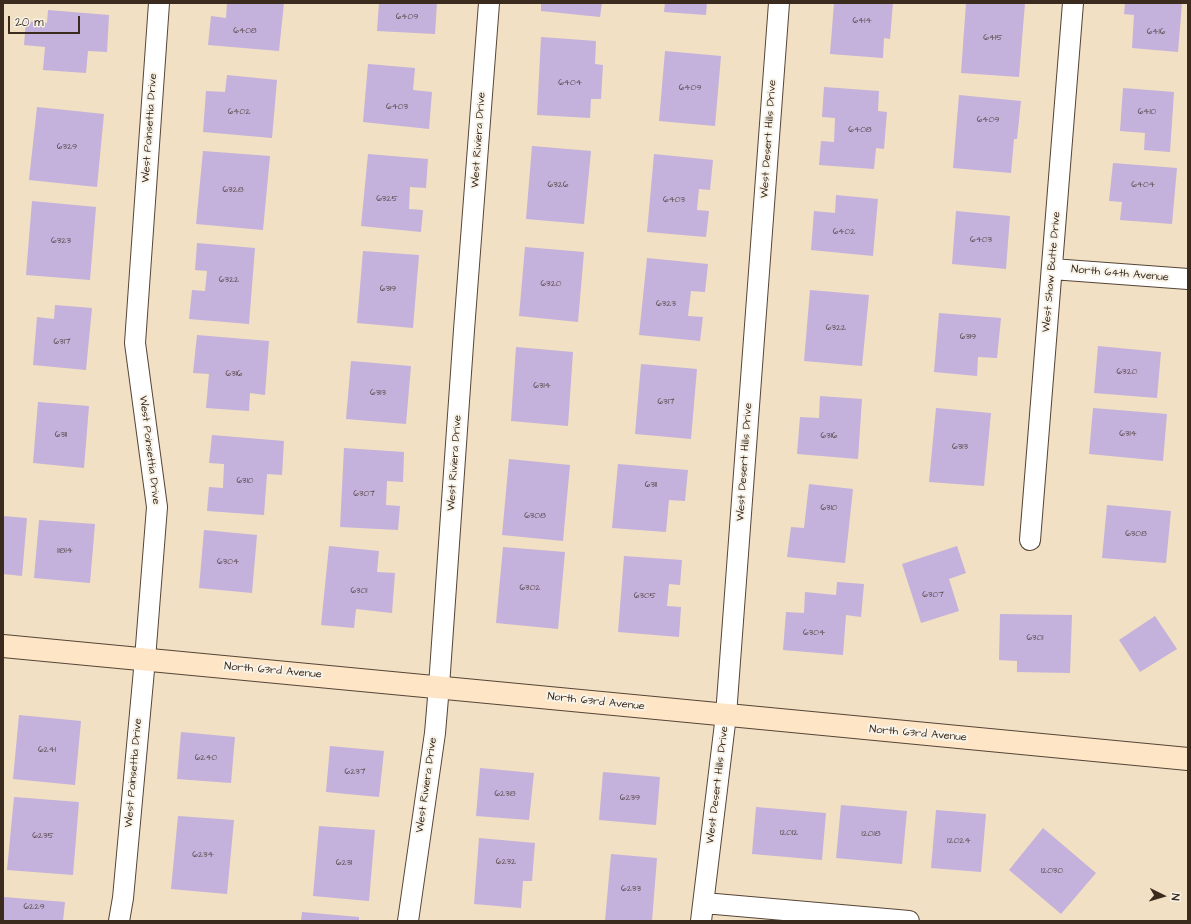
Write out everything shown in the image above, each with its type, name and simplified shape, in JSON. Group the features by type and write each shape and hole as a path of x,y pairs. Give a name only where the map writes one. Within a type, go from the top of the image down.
{"street":[{"name":"West Poinsettia Drive","path":"119,921 145,659 157,507 135,344 159,3"},
{"name":"West Riviera Drive","path":"408,921 435,733 489,3"},
{"name":"West Desert Hills Drive","path":"703,912 726,715 779,3"},
{"name":"West Shaw Butte Drive","path":"1030,540 1073,3"},
{"name":"North 64th Avenue","path":"1052,269 1188,279"},
{"name":"North 63rd Avenue","path":"3,646 439,686 1188,759"},
{"path":"703,912 909,921"}],"building":[{"path":"227,3 284,3 279,51 208,45 211,16 226,18"},
{"path":"379,3 437,3 435,34 377,31"},
{"path":"541,3 602,3 600,17 541,11"},
{"path":"665,3 707,3 706,15 664,12"},
{"path":"834,3 893,3 890,39 884,38 883,58 830,54"},
{"path":"966,3 1025,3 1019,77 961,73"},
{"path":"1125,3 1182,3 1178,52 1132,48 1134,15 1124,14"},
{"path":"48,10 109,15 107,52 88,51 86,73 43,70 45,47 24,45 26,21 47,23"},
{"path":"541,37 596,41 595,64 603,65 601,99 591,99 590,118 537,115"},
{"path":"665,51 721,56 715,126 659,121"},
{"path":"368,64 415,68 413,90 432,92 429,129 363,122"},
{"path":"227,75 277,80 272,138 203,132 206,91 225,92"},
{"path":"824,87 879,91 878,111 887,112 884,149 876,148 874,169 819,165 821,141 834,142 835,118 822,117"},
{"path":"1123,88 1174,92 1170,152 1144,150 1145,133 1120,131"},
{"path":"959,95 1021,101 1017,139 1014,139 1011,173 953,168"},
{"path":"37,107 104,114 97,187 29,180"},
{"path":"532,146 591,151 584,224 526,219"},
{"path":"203,151 270,156 263,230 196,224"},
{"path":"368,154 428,159 426,188 410,187 409,209 423,210 421,232 361,226"},
{"path":"654,154 713,160 710,190 699,189 697,210 709,211 706,237 647,232"},
{"path":"1113,163 1177,168 1172,224 1120,220 1122,202 1109,201"},
{"path":"836,195 878,199 873,256 811,250 814,211 835,213"},
{"path":"32,201 96,207 90,280 26,275"},
{"path":"956,211 1010,216 1006,269 952,264"},
{"path":"197,243 255,248 249,324 189,319 192,290 205,291 207,271 195,270"},
{"path":"525,247 584,252 578,322 519,316"},
{"path":"363,251 419,255 413,328 357,323"},
{"path":"647,258 708,264 705,292 691,291 688,316 703,317 700,341 639,335"},
{"path":"810,290 869,295 862,366 804,361"},
{"path":"55,305 92,308 86,370 33,365 37,317 54,319"},
{"path":"939,313 1001,318 997,358 978,357 977,376 934,372"},
{"path":"197,335 269,341 265,395 250,393 249,411 206,408 209,374 193,373"},
{"path":"1098,346 1161,352 1157,398 1094,393"},
{"path":"516,347 573,352 568,426 511,421"},
{"path":"351,361 411,366 406,424 346,419"},
{"path":"641,364 697,369 691,439 635,434"},
{"path":"820,396 862,399 858,459 797,454 800,417 819,418"},
{"path":"38,402 89,406 84,468 33,463"},
{"path":"936,408 991,413 984,486 929,482"},
{"path":"1093,408 1167,414 1163,461 1089,454"},
{"path":"212,435 284,441 282,475 267,474 264,515 207,511 209,487 223,488 224,464 209,463"},
{"path":"344,448 404,452 403,482 387,481 386,505 400,506 398,530 340,527"},
{"path":"509,459 570,465 563,541 502,535"},
{"path":"618,464 688,470 685,501 669,500 666,532 612,528"},
{"path":"809,484 853,489 845,563 787,557 791,527 804,528"},
{"path":"1107,505 1171,511 1166,563 1102,558"},
{"path":"3,516 27,518 22,576 3,574"},
{"path":"39,520 95,524 90,583 34,578"},
{"path":"204,530 257,535 252,593 199,588"},
{"path":"329,546 379,551 377,572 395,573 392,613 356,609 354,628 321,625"},
{"path":"957,546 966,573 949,579 959,611 921,623 902,564"},
{"path":"503,547 565,552 558,629 496,623"},
{"path":"624,556 682,560 680,585 669,584 667,606 681,607 679,637 618,632"},
{"path":"837,582 864,584 861,617 846,615 843,655 783,650 786,612 804,613 805,592 836,595"},
{"path":"1000,614 1072,615 1070,673 1017,672 1017,661 999,660"},
{"path":"1155,616 1177,649 1140,672 1119,640"},
{"path":"19,715 81,721 75,785 13,779"},
{"path":"181,732 235,737 231,783 177,779"},
{"path":"330,746 384,751 379,797 326,792"},
{"path":"480,768 534,773 529,820 476,816"},
{"path":"603,772 660,777 656,825 599,820"},
{"path":"14,797 79,802 73,875 7,870"},
{"path":"841,805 907,811 902,864 836,858"},
{"path":"756,807 826,813 822,860 752,854"},
{"path":"936,810 986,814 981,872 931,868"},
{"path":"178,816 234,820 227,894 171,889"},
{"path":"319,826 375,830 369,901 313,896"},
{"path":"1043,828 1096,873 1061,914 1009,870"},
{"path":"479,838 535,843 532,881 523,881 521,908 474,904"},
{"path":"611,854 657,858 652,921 605,921"},
{"path":"4,897 65,902 63,921 3,921"},
{"path":"302,912 359,917 359,921 301,921"}]}
